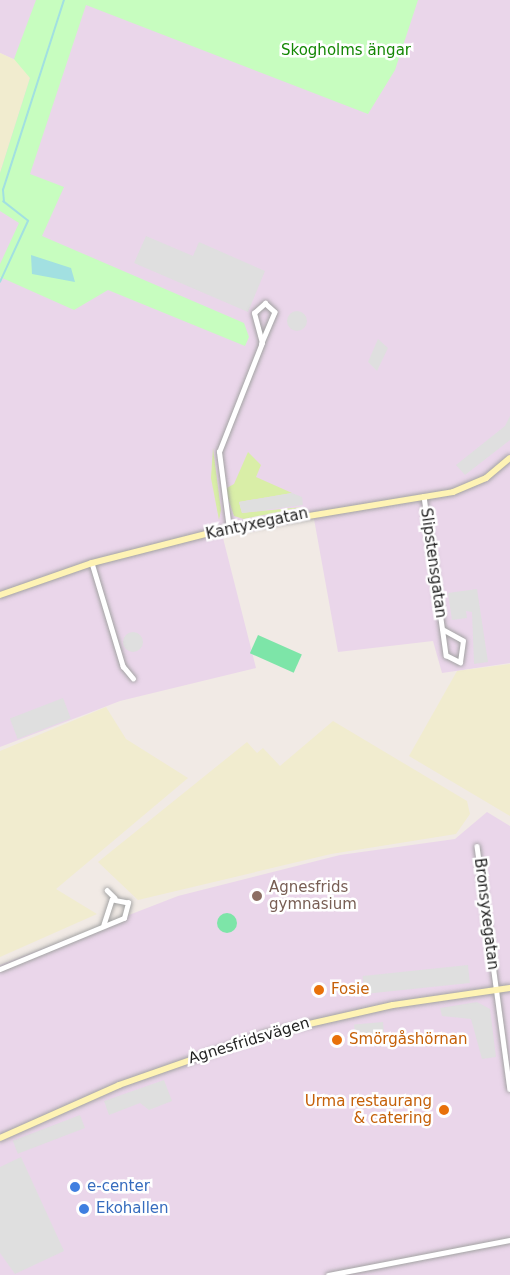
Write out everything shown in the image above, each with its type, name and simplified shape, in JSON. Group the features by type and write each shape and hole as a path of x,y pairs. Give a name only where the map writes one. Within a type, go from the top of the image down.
{"street":[{"path":"229,529 218,475 220,444 275,312 261,303 254,313 262,343"},
{"name":"Kantyxegatan","path":"0,595 92,563 229,529 424,496 478,483 510,458"},
{"name":"Slipstensgatan","path":"424,496 446,655 457,663 465,653 463,641 443,630"},
{"path":"92,563 123,666 133,678"},
{"name":"Bronsyxegatan","path":"477,846 510,1089"},
{"path":"0,969 129,912 128,903 115,898 107,890"},
{"path":"104,925 115,898"},
{"name":"Agnesfridsvägen","path":"0,1138 119,1085 265,1034 393,1005 510,988"},
{"path":"328,1275 510,1240"}],"shaded area":[{"path":"0,0 510,0 510,663 442,673 433,641 338,652 314,519 223,538 256,668 120,701 0,747 0,173 22,63 0,53"},
{"path":"0,53 22,63 30,78 0,173"},
{"path":"146,236 193,256 199,242 265,271 248,312 134,263"},
{"path":"297,311 304,314 307,321 304,328 297,331 290,328 287,321 290,314"},
{"path":"378,339 388,348 377,371 368,362"},
{"path":"510,416 510,440 465,475 456,465 505,426"},
{"path":"292,493 302,497 303,505 242,513 239,502"},
{"path":"477,589 488,662 474,664 472,612 466,611 467,618 452,620 448,593"},
{"path":"133,632 140,635 143,642 140,649 133,652 126,649 123,642 126,635"},
{"path":"510,664 510,816 409,756 457,671"},
{"path":"63,698 71,719 18,739 10,718"},
{"path":"106,707 126,739 188,778 56,889 97,914 0,957 0,751"},
{"path":"333,721 467,801 470,814 456,834 331,854 138,900 98,862 247,742 257,753 263,748 280,766"},
{"path":"487,812 510,826 510,1275 0,1275 0,965 178,896 340,855 455,839"},
{"path":"468,965 470,983 364,994 363,976"},
{"path":"477,1002 490,1009 496,1057 482,1059 471,1019 442,1016 440,1008"},
{"path":"383,1022 384,1034 355,1036 354,1025"},
{"path":"164,1080 172,1101 149,1110 140,1103 109,1115 104,1101"},
{"path":"80,1115 85,1128 18,1154 13,1141"},
{"path":"21,1157 64,1251 15,1274 0,1253 0,1167"}],"green space":[{"name":"Skogholms ängar","path":"36,0 418,0 395,70 368,114 86,5 30,174 64,187 42,236 244,323 249,337 245,346 108,290 74,310 0,277 0,264 19,223 0,211 0,173 30,78 14,59"},
{"path":"213,448 221,510 219,520 211,478"},
{"path":"248,452 261,465 256,477 292,493 239,502 242,513 303,507 244,519 234,516 225,489 234,484"},
{"path":"258,635 302,655 294,673 250,653"},
{"path":"223,913 231,913 237,919 237,927 231,933 223,933 217,927 217,919"}],"water":[{"path":"31,255 71,268 75,282 32,274"}],"waterway":[{"path":"0,282 28,221 4,202 3,190 64,0"}],"place":[{"name":"Agnesfrids gymnasium","path":"257,896"},
{"name":"Fosie","path":"319,990"},
{"name":"Smörgåshörnan","path":"337,1040"},
{"name":"Urma restaurang & catering","path":"444,1110"},
{"name":"e-center","path":"75,1187"},
{"name":"Ekohallen","path":"84,1209"}]}
